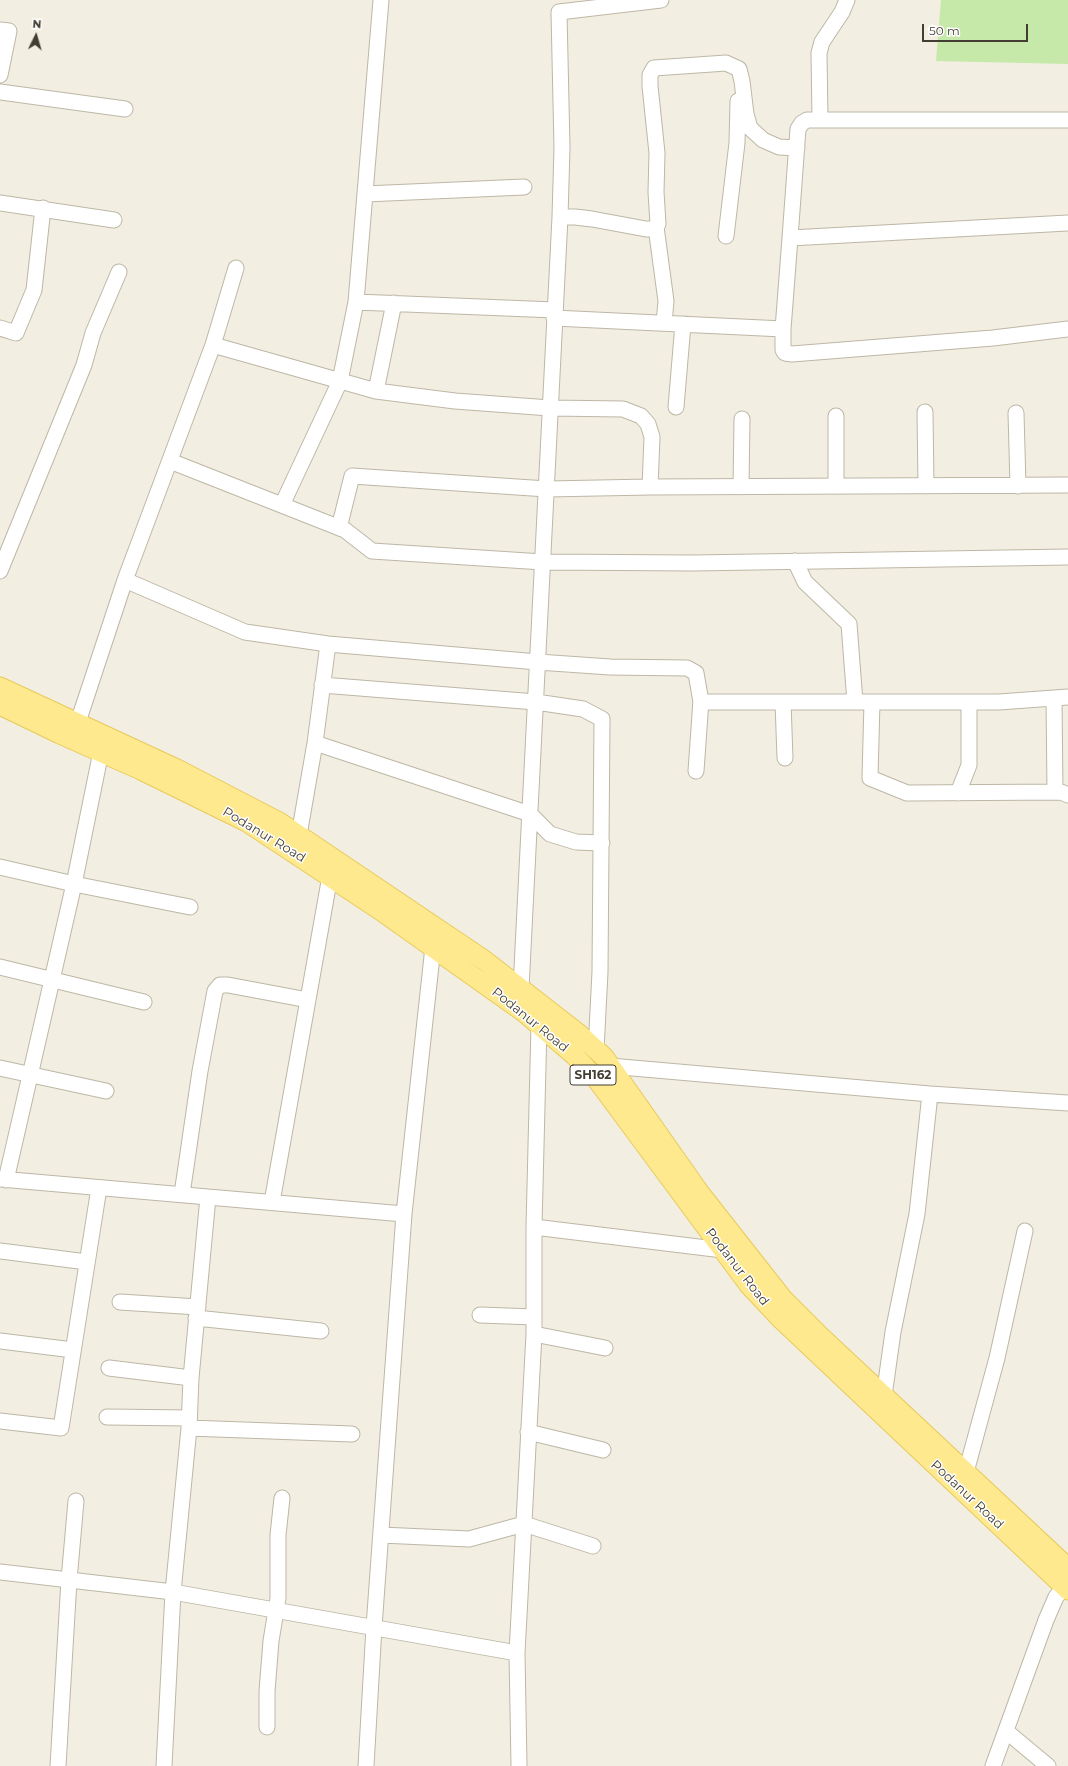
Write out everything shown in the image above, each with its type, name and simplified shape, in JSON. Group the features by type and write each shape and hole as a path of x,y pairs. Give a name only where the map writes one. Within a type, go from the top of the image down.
{"main road":[{"path":"0,687 72,731"},
{"path":"0,705 72,731 226,794 279,822 484,960 516,995 579,1034 610,1066 699,1192 783,1299 820,1337 966,1472 1067,1581"},
{"name":"Podanur Road","path":"102,744 187,792 247,822 330,876 433,947 516,995 539,1025 574,1054 598,1082 749,1285 780,1318 1067,1581"}],"street":[{"path":"282,506 340,381 356,302 381,0"},
{"path":"516,995 530,814 560,217 562,148 559,12 661,0"},
{"path":"820,120 819,53 822,42 842,12 847,0"},
{"path":"0,30 9,31 0,75"},
{"path":"664,323 666,301 656,227 658,224 656,192 657,153 650,76 654,68 704,64 726,63 739,69"},
{"path":"739,69 746,114 750,128 763,140 779,147 797,148"},
{"path":"726,236 737,143 739,69"},
{"path":"0,92 125,109"},
{"path":"1068,120 807,120 802,122 798,129 783,329 783,350 786,354 792,354 993,338 1068,329"},
{"path":"365,194 524,186"},
{"path":"0,203 42,208 114,220"},
{"path":"0,328 16,333 34,290 42,208"},
{"path":"560,217 575,216 646,229 653,229 656,227"},
{"path":"790,238 1068,223"},
{"path":"72,731 81,713 125,580 213,346 236,268"},
{"path":"0,571 84,365 94,333 119,272"},
{"path":"356,302 394,303 664,323 783,329"},
{"path":"376,391 394,303"},
{"path":"676,407 683,324"},
{"path":"213,346 376,391 455,401 550,408 623,409 641,416 648,424 652,437 650,487"},
{"path":"925,412 926,486"},
{"path":"1016,413 1018,486"},
{"path":"836,416 836,486"},
{"path":"741,486 742,419"},
{"path":"170,461 345,530 372,551 543,562 693,563 1068,557"},
{"path":"338,528 352,476 547,489 741,486 1068,485"},
{"path":"795,561 805,582 849,624 855,702"},
{"path":"125,580 245,632 328,644 538,662 610,667 687,668 696,673 701,700 696,772"},
{"path":"299,835 315,743 328,644"},
{"path":"322,685 536,702 583,709 602,719 600,972 596,1050"},
{"path":"701,700 701,702 872,702 969,702 999,702 1061,697 1062,793 907,794 870,778 872,702"},
{"path":"783,702 785,758"},
{"path":"958,793 969,765 969,702"},
{"path":"315,743 530,814 550,834 576,842 602,843"},
{"path":"102,744 74,884 30,1074 3,1180 404,1214"},
{"path":"0,867 74,884 190,907"},
{"path":"272,1202 330,876"},
{"path":"366,1766 374,1627 404,1214 433,947"},
{"path":"0,967 144,1002"},
{"path":"182,1194 200,1071 215,991 220,985 228,985 308,1000"},
{"path":"519,1766 517,1652 534,1334 534,1227 539,1025"},
{"path":"610,1066 930,1094 1068,1103"},
{"path":"0,1068 106,1091"},
{"path":"884,1396 893,1332 917,1214 930,1094"},
{"path":"0,1421 61,1428 99,1188"},
{"path":"164,1766 173,1592 208,1197"},
{"path":"534,1227 723,1250"},
{"path":"966,1472 998,1358 1025,1231"},
{"path":"0,1251 87,1262"},
{"path":"120,1302 321,1331"},
{"path":"480,1315 534,1317"},
{"path":"534,1334 605,1348"},
{"path":"0,1341 73,1350"},
{"path":"109,1368 191,1378"},
{"path":"107,1417 352,1434"},
{"path":"528,1432 603,1450"},
{"path":"267,1727 267,1691 271,1641 278,1598 278,1535 282,1498"},
{"path":"58,1766 69,1580 76,1501"},
{"path":"381,1535 469,1538 524,1524 593,1546"},
{"path":"0,1572 173,1592 517,1652"},
{"path":"993,1766 1046,1620 1056,1597 1067,1581"},
{"path":"1006,1731 1048,1766"}],"green space":[{"path":"941,0 1068,0 1068,64 936,61"}]}
